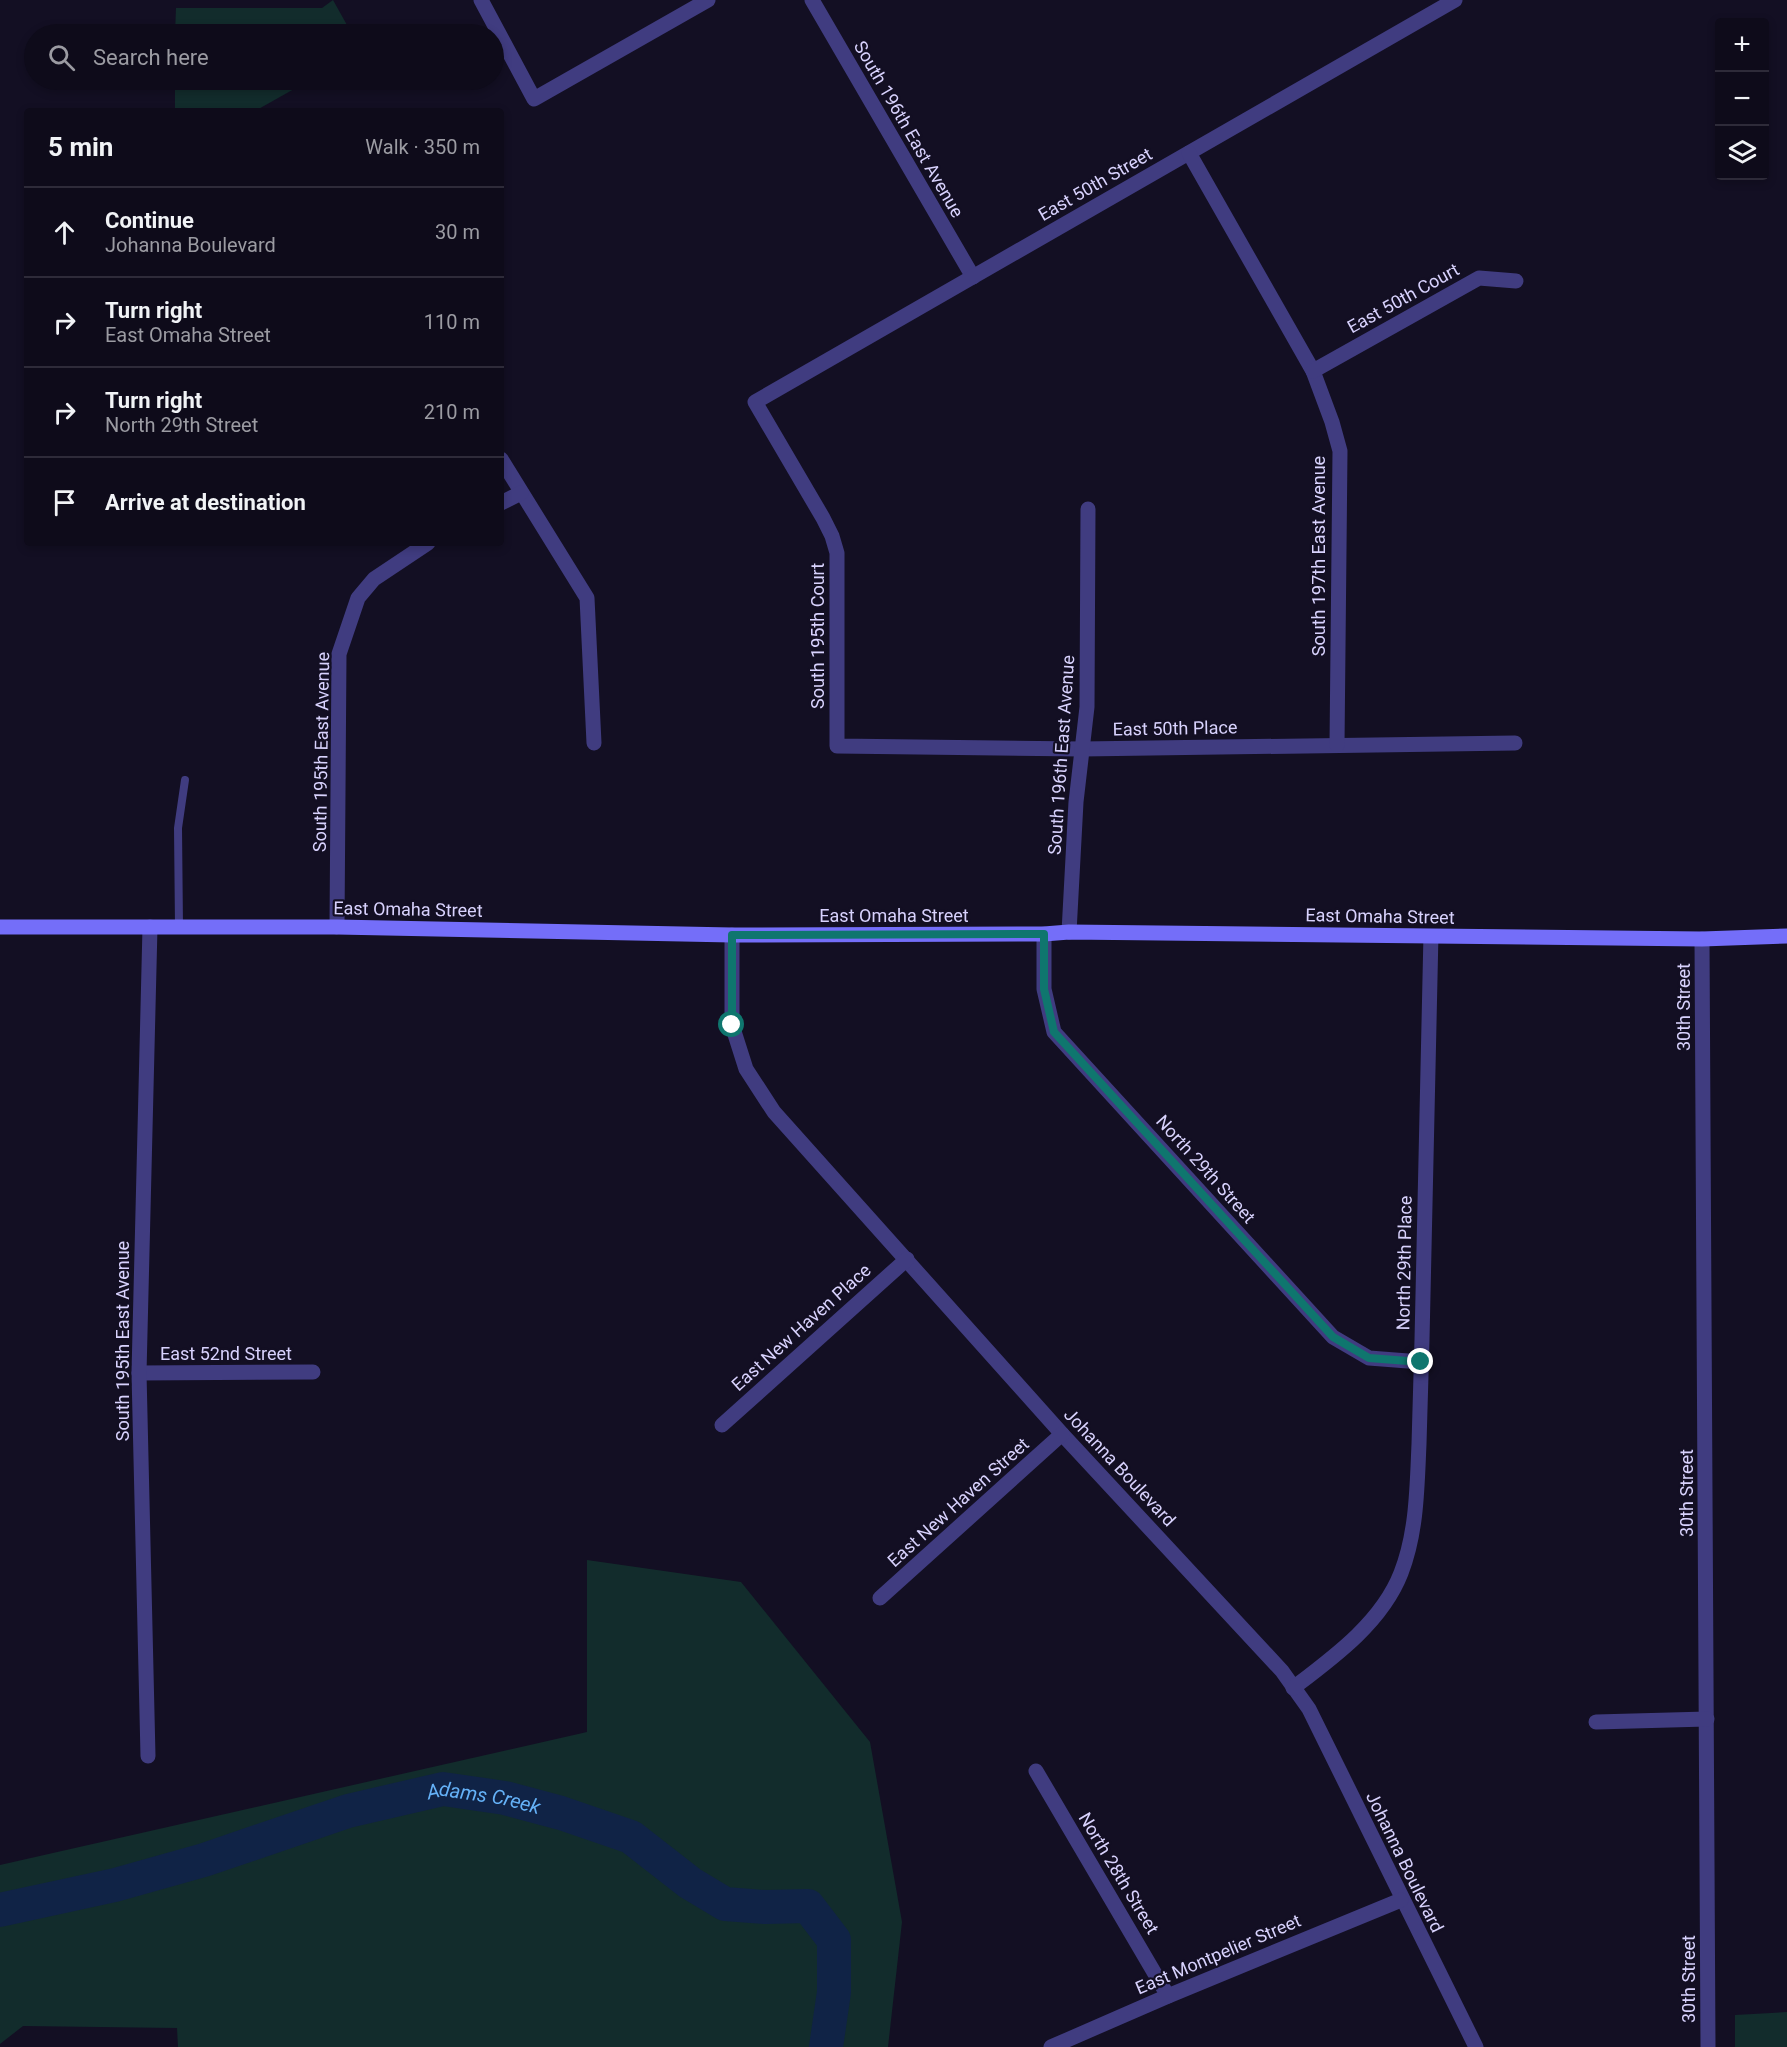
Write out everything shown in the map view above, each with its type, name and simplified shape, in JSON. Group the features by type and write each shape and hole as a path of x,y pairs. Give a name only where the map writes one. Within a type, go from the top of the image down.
{"street":[{"path":"481,0 494,24"},
{"path":"504,43 534,99 708,0"},
{"name":"South 196th East Avenue","path":"812,0 973,277"},
{"name":"East 50th Street","path":"755,402 1455,0"},
{"name":"South 197th East Avenue","path":"1189,153 1313,371 1340,451 1337,745"},
{"name":"East 50th Court","path":"1313,371 1479,278 1516,281"},
{"name":"South 195th Court","path":"755,402 823,518 837,553 837,746"},
{"path":"504,464 587,598 594,743"},
{"path":"504,502 521,493"},
{"name":"South 196th East Avenue","path":"1069,932 1076,802 1087,707 1088,509"},
{"name":"South 195th East Avenue","path":"338,927 339,654 358,598 374,579 424,546"},
{"name":"East 50th Place","path":"837,746 1082,749 1515,742"},
{"name":"East Omaha Street","path":"0,927 338,927 732,935 1069,932 1702,939 1787,936"},
{"name":"South 195th East Avenue","path":"148,1755 139,1373 150,927"},
{"name":"North 29th Street","path":"1044,934 1044,989 1054,1032 1333,1337 1369,1358 1421,1362"},
{"name":"Johanna Boulevard","path":"732,935 732,1025 747,1069 774,1112 1062,1434 1282,1671 1309,1709 1401,1900 1476,2047"},
{"name":"North 29th Place","path":"1293,1688 1365,1627 1383,1605 1400,1575 1411,1543 1416,1511 1421,1362 1431,937"},
{"name":"30th Street","path":"1702,939 1708,2047"},
{"name":"East New Haven Place","path":"722,1425 907,1259"},
{"name":"East 52nd Street","path":"139,1373 313,1372"},
{"name":"East New Haven Street","path":"879,1598 1062,1434"},
{"path":"1596,1722 1707,1719"},
{"name":"North 28th Street","path":"1036,1771 1168,1996"},
{"name":"East Montpelier Street","path":"1051,2047 1401,1900"}],"lane":[{"path":"179,927 178,828 185,780"}],"green space":[{"path":"333,0 346,24 175,24 176,8 322,8"},
{"path":"175,90 292,90 260,108 175,108"},
{"path":"587,1560 741,1582 870,1742 902,1922 888,2047 178,2047 177,2028 23,2026 0,2044 0,1865 587,1732"},
{"path":"1787,2012 1787,2047 1735,2047 1735,2015"}],"waterway":[{"name":"Adams Creek","path":"0,1910 115,1885 204,1860 348,1811 443,1789 505,1798 561,1813 631,1837 690,1883 725,1904 765,1907 808,1906 834,1940 834,1992 826,2047"}],"route":[{"path":"732,1025 732,935 1044,934 1044,989 1054,1032 1333,1337 1369,1358 1421,1362"}]}
